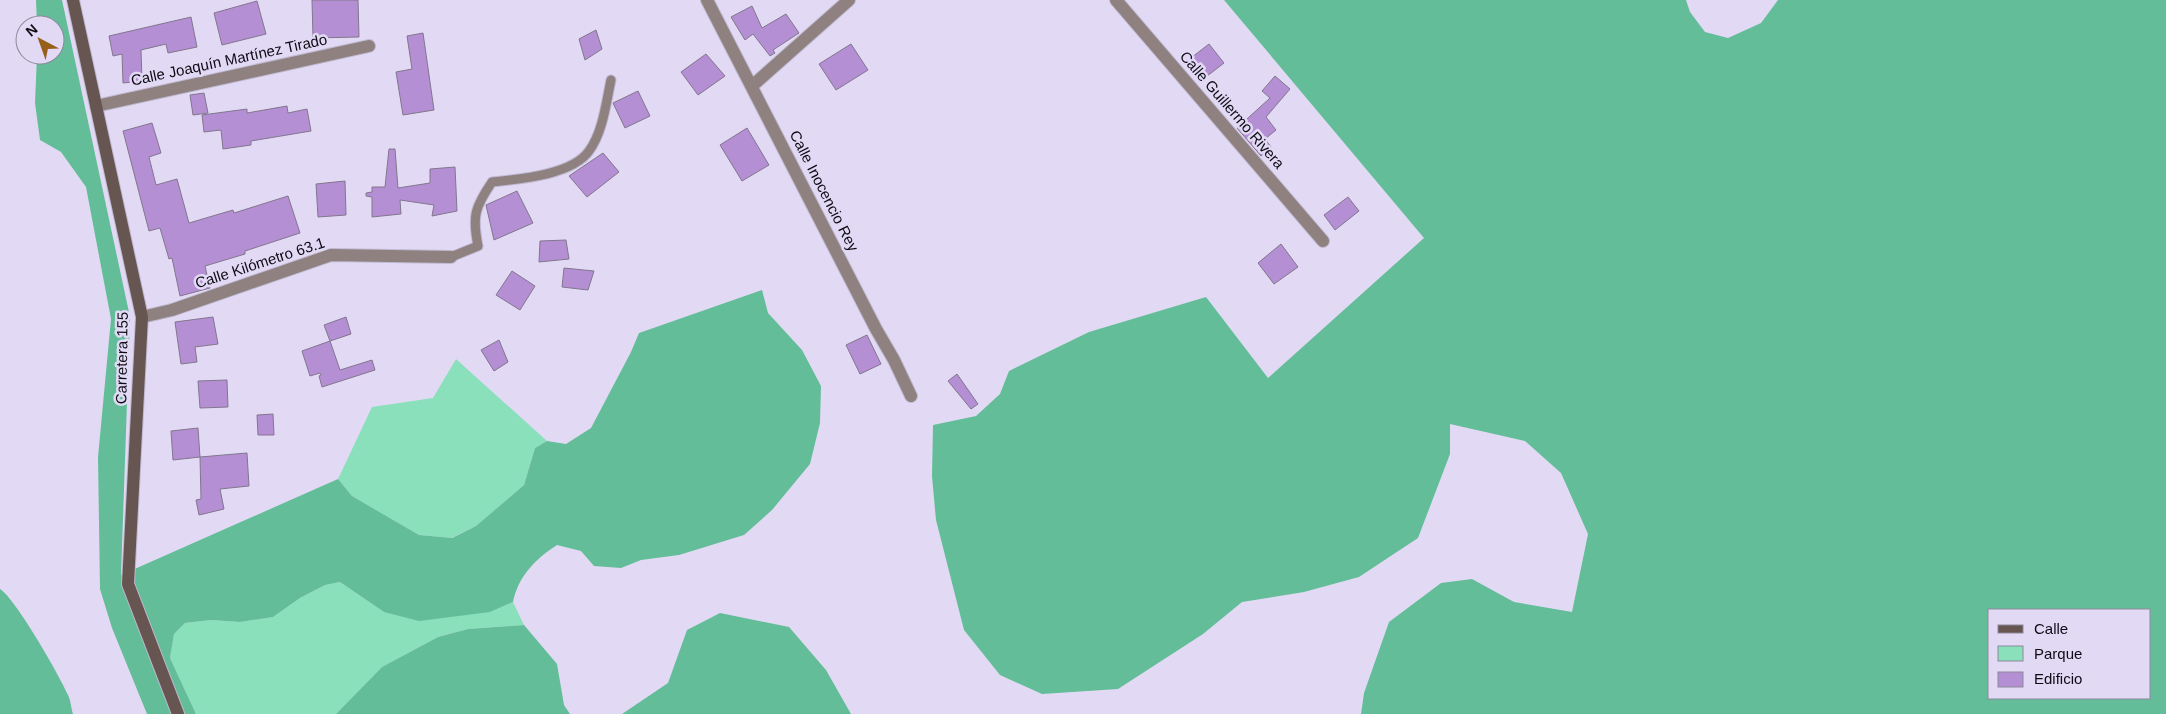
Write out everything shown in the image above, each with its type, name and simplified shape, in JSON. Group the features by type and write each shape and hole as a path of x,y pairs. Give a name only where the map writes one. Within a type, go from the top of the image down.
{"street":[{"name":"Carretera 155","path":"73,0 142,317 128,584 178,714"},
{"name":"Calle Inocencio Rey","path":"707,0 911,396"},
{"path":"752,86 849,0"},
{"name":"Calle Guillermo Rivera","path":"1116,0 1323,241"},
{"name":"Calle Joaquín Martínez Tirado","path":"96,106 369,46"},
{"name":"Calle Kilómetro 63.1","path":"142,317 172,310 331,255 451,257"}],"lane":[{"path":"451,257 478,246 474,222 478,202 492,182 558,171 578,161 589,151 598,131 611,80"}],"green space":[{"path":"36,0 62,0 130,317 121,575 338,479 352,496 419,535 452,538 476,526 524,485 535,448 547,441 566,444 591,428 639,333 762,290 768,313 802,350 821,386 820,423 810,464 772,510 744,535 679,555 641,560 621,568 594,566 581,551 557,545 529,569 515,593 513,602 490,612 419,621 384,612 340,582 325,585 300,598 273,617 240,622 211,620 185,623 174,634 170,658 196,714 147,714 112,628 100,589 98,457 111,319 86,187 61,152 40,140 35,103 37,65 65,65 65,15 37,15"},
{"path":"1224,0 1686,0 1690,12 1705,32 1728,38 1761,23 1778,0 2166,0 2166,714 1361,714 1364,693 1389,622 1441,583 1472,579 1514,602 1572,612 1588,534 1561,473 1525,441 1450,424 1450,454 1418,538 1359,577 1304,592 1242,602 1203,634 1118,689 1042,694 1000,675 964,630 936,520 932,476 933,425 976,416 1000,394 1009,371 1089,332 1206,297 1268,378 1424,238"},
{"path":"456,359 547,441 535,448 524,485 476,526 451,538 419,535 352,496 338,479 372,407 433,398"},
{"path":"340,582 384,612 490,612 513,602 524,625 468,629 438,637 382,667 336,714 196,714 170,658 174,634 185,623 211,620 240,622 273,617 300,598 325,585"},
{"path":"0,589 7,595 26,621 47,655 68,695 73,714 0,714"},
{"path":"720,613 789,627 826,670 851,714 622,714 668,683 687,630"},
{"path":"524,625 557,664 564,705 570,714 336,714 382,667 438,637 468,629"}],"building":[{"path":"312,0 358,0 359,37 313,38"},
{"path":"257,1 266,34 222,45 214,13"},
{"path":"752,6 762,28 786,14 799,33 773,50 775,53 770,56 753,34 745,40 731,17"},
{"path":"191,17 197,47 168,53 166,44 141,50 142,81 123,83 122,54 113,56 109,36"},
{"path":"596,30 602,49 585,60 579,39"},
{"path":"423,33 434,110 403,115 396,72 412,69 407,36"},
{"path":"851,44 868,70 836,90 819,64"},
{"path":"1209,44 1224,63 1202,80 1187,61"},
{"path":"706,54 725,76 698,95 681,72"},
{"path":"1275,76 1290,89 1266,117 1276,130 1265,139 1271,147 1261,156 1237,128 1270,98 1262,91"},
{"path":"638,91 650,116 625,128 613,103"},
{"path":"204,93 208,113 193,115 190,95"},
{"path":"287,106 288,113 307,109 311,131 251,141 251,145 223,149 221,130 204,132 202,115 247,109 247,113"},
{"path":"152,123 161,153 149,157 156,185 177,179 189,223 233,210 234,213 288,196 300,233 245,251 245,254 205,266 210,288 180,296 172,258 169,259 160,228 149,231 123,131"},
{"path":"747,128 769,165 742,181 720,145"},
{"path":"389,149 395,149 398,188 430,183 430,169 455,167 457,211 432,216 434,205 400,200 401,214 372,217 372,197 366,196 366,193 372,192 372,187 385,187"},
{"path":"603,153 619,172 587,197 569,176"},
{"path":"345,181 346,215 318,217 316,184"},
{"path":"517,191 533,223 494,240 486,205"},
{"path":"1348,197 1359,211 1335,230 1324,215"},
{"path":"566,240 569,259 539,262 540,241"},
{"path":"1281,244 1298,267 1274,284 1258,263"},
{"path":"564,268 594,271 588,290 562,287"},
{"path":"512,271 535,286 520,310 496,295"},
{"path":"213,317 218,344 195,347 197,362 181,364 175,322"},
{"path":"346,317 351,334 330,341 324,325"},
{"path":"867,335 881,364 860,374 846,345"},
{"path":"499,340 508,362 494,371 481,350"},
{"path":"330,341 340,370 372,360 375,370 322,387 320,373 310,376 302,351"},
{"path":"957,374 978,404 971,409 948,381"},
{"path":"227,380 228,407 200,408 198,381"},
{"path":"273,414 274,435 258,435 257,415"},
{"path":"198,428 200,457 173,460 171,431"},
{"path":"247,453 249,486 220,489 224,509 199,515 196,500 201,499 200,457"}]}
